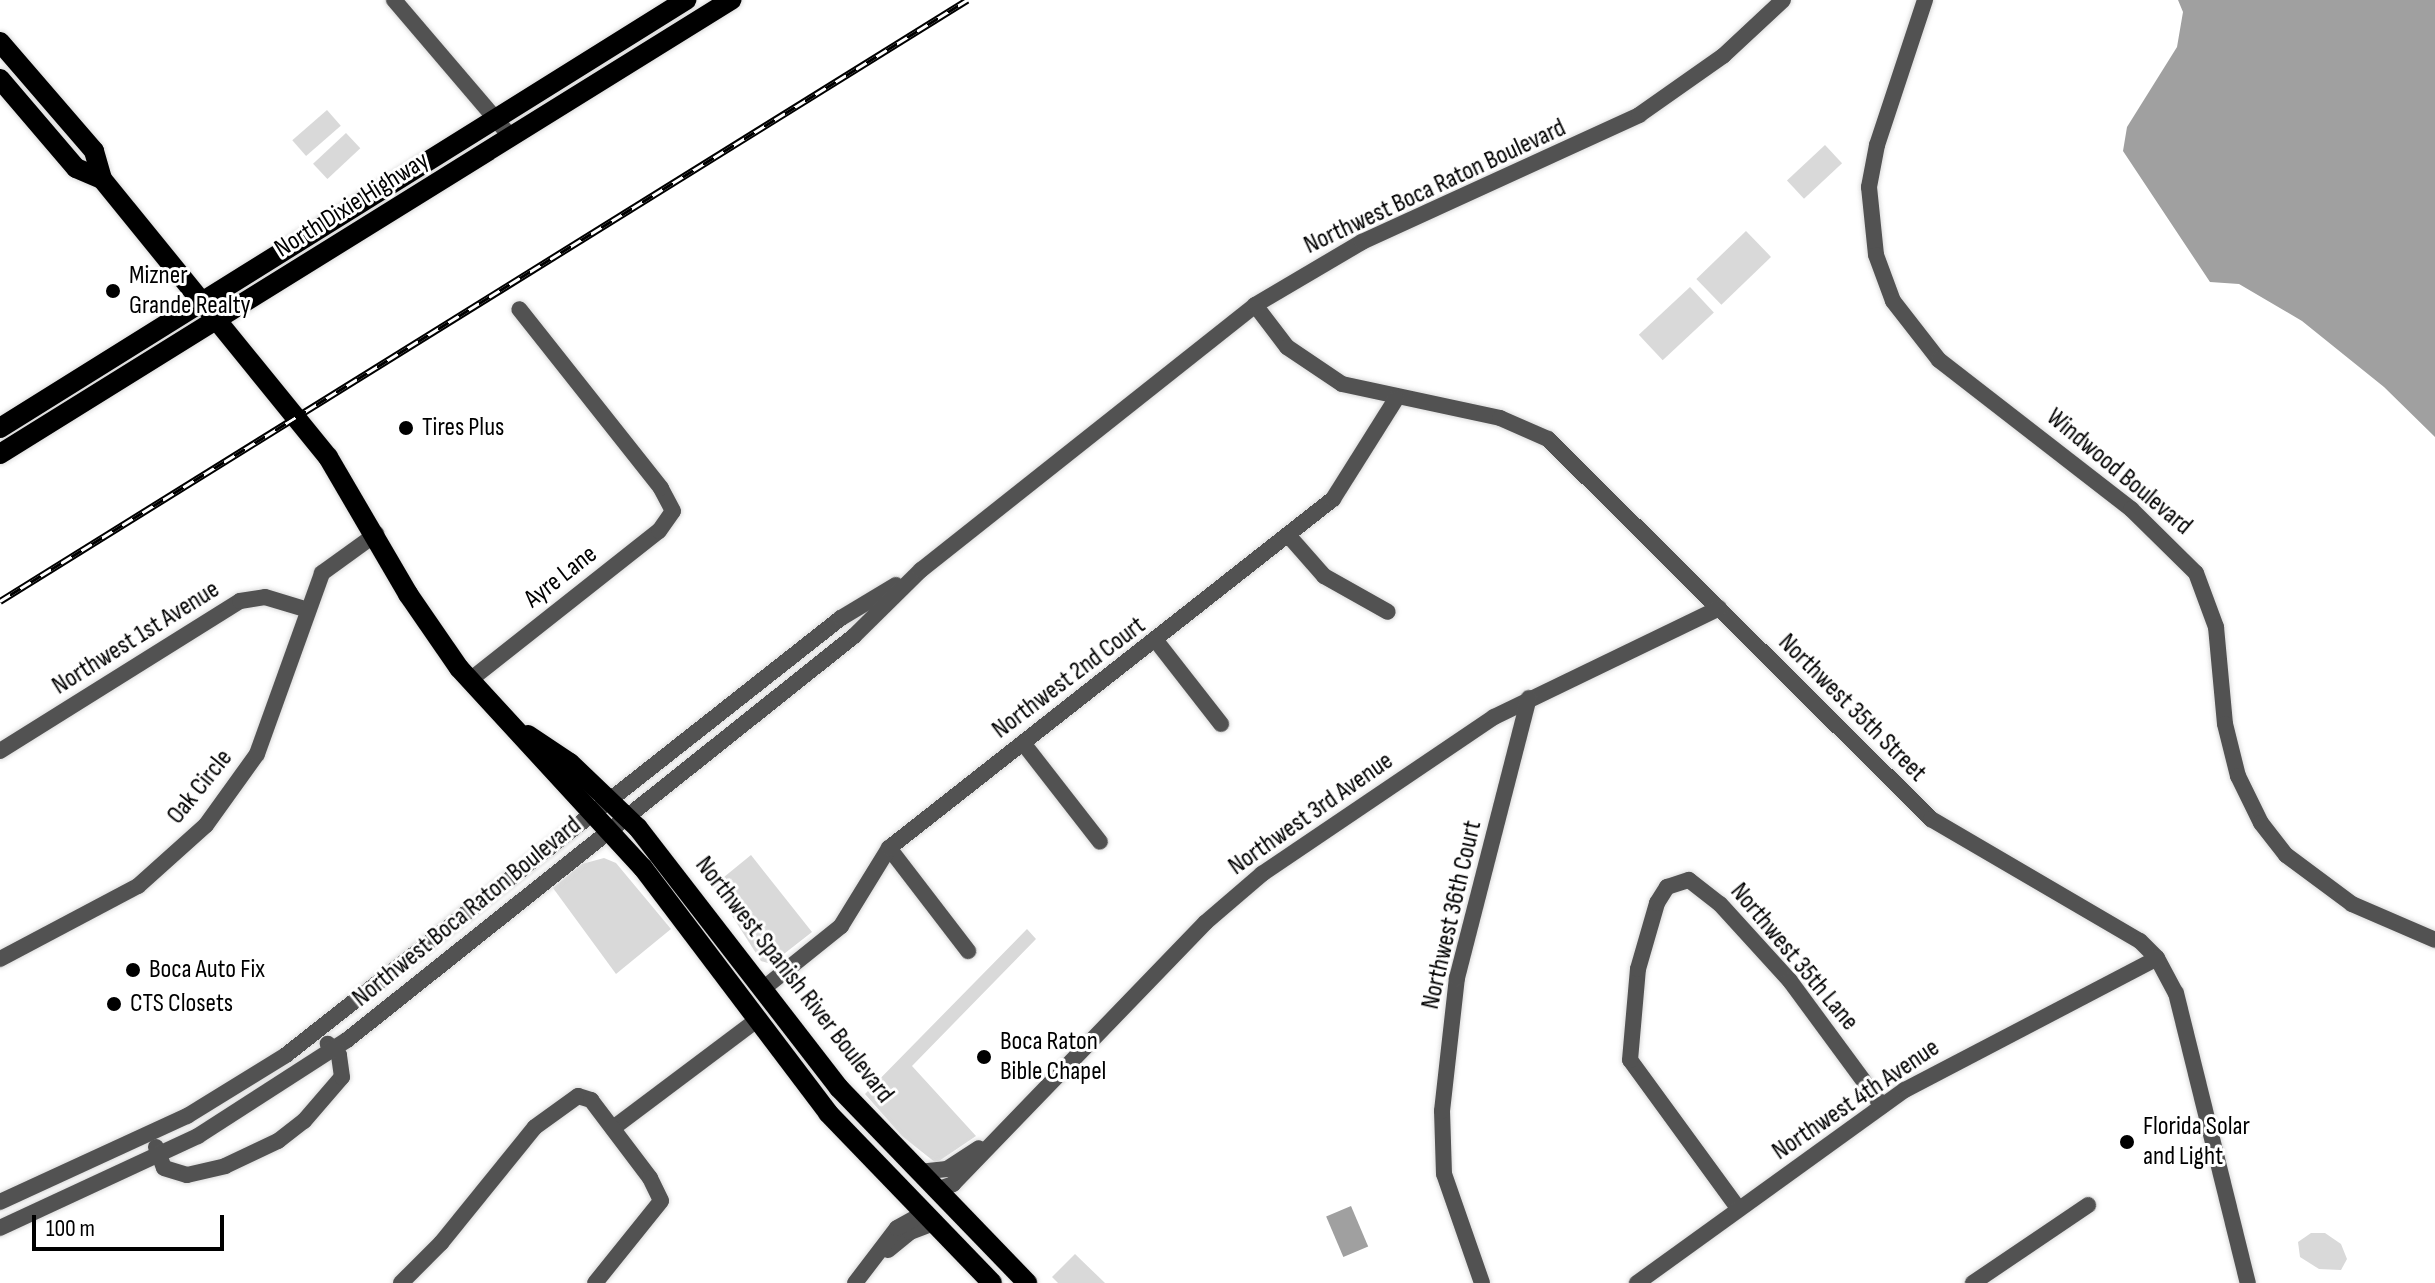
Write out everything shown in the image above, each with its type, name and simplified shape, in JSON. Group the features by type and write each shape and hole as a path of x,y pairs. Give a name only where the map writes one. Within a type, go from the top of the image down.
{"main road":[{"name":"North Dixie Highway","path":"0,428 686,0"},
{"name":"North Dixie Highway","path":"0,454 731,0"},
{"path":"0,42 94,151 102,179"},
{"path":"0,79 76,168 102,179"},
{"name":"Northwest Spanish River Boulevard","path":"102,179 205,300 328,457 376,534 408,594 470,680 608,829 825,1110 992,1283"},
{"name":"Northwest Spanish River Boulevard","path":"509,722 570,763 627,815 839,1088 1027,1283"},
{"path":"825,1110 858,1131 913,1184 936,1190"},
{"path":"929,1218 947,1219 994,1266 1021,1283"}],"street":[{"path":"394,0 511,137"},
{"name":"Northwest Boca Raton Boulevard","path":"0,1228 156,1157 249,1106 335,1048 854,636 921,570 1255,305 1362,242 1639,115 1723,56 1783,0"},
{"name":"Windwood Boulevard","path":"1925,0 1877,145 1869,187 1876,255 1893,301 1939,360 2131,509 2196,573 2216,627 2225,724 2238,776 2261,823 2286,855 2352,904 2435,940"},
{"name":"Northwest 35th Street","path":"1255,305 1310,367 1355,389 1500,418 1548,439 1931,819 2131,934 2157,958 2176,993 2248,1283"},
{"name":"Ayre Lane","path":"470,680 659,531 672,515 672,506 519,309"},
{"name":"Northwest 2nd Court","path":"764,988 841,926 889,848 1157,642 1346,485 1396,399"},
{"name":"Oak Circle","path":"0,959 138,886 225,804 268,728 305,609 327,567 376,534"},
{"path":"1288,535 1324,576 1388,612"},
{"name":"Northwest Boca Raton Boulevard","path":"0,1202 164,1127 307,1040 841,618 921,570"},
{"name":"Northwest 1st Avenue","path":"0,751 240,601 265,597 305,609"},
{"name":"Northwest 3rd Avenue","path":"936,1190 953,1184 991,1141 1240,893 1298,848 1529,698 1719,608"},
{"path":"1157,642 1221,724"},
{"name":"Northwest 36th Court","path":"1482,1283 1444,1174 1442,1111 1457,978 1529,698"},
{"path":"1023,743 1100,842"},
{"path":"889,848 968,951"},
{"name":"Northwest 35th Lane","path":"1738,1208 1630,1060 1638,969 1657,903 1679,881 1701,886 1790,981 1882,1106"},
{"name":"Northwest 4th Avenue","path":"1637,1283 1927,1076 2157,958"},
{"path":"613,1128 757,1020"},
{"path":"164,1127 156,1157 164,1168 187,1175 225,1166 278,1141 304,1121 342,1077 335,1048 307,1040"},
{"path":"401,1283 433,1253 551,1111 586,1096 613,1128 661,1201 595,1283"},
{"name":"Northwest 3rd Avenue","path":"919,1172 947,1169 991,1141"},
{"path":"1973,1283 2088,1205"},
{"path":"855,1283 904,1221 929,1218"}],"shaded area":[{"path":"2178,0 2435,0 2435,437 2384,387 2302,321 2239,284 2210,282 2123,151 2127,127 2177,47 2183,12"},
{"path":"327,110 341,126 306,156 292,140"},
{"path":"346,133 360,148 327,179 313,164"},
{"path":"1825,145 1842,163 1804,199 1787,180"},
{"path":"1746,231 1771,257 1721,305 1696,279"},
{"path":"1690,287 1714,313 1663,360 1639,335"},
{"path":"751,855 812,932 771,964 761,961 713,886"},
{"path":"604,858 616,863 671,929 616,974 553,888 582,864"},
{"path":"1027,929 1036,939 912,1066 976,1136 936,1163 902,1136 865,1094"},
{"path":"1351,1206 1368,1247 1343,1257 1326,1217"},
{"path":"2311,1233 2325,1233 2341,1244 2347,1259 2341,1270 2319,1269 2300,1257 2298,1242"},
{"path":"1075,1254 1105,1283 1058,1283 1052,1277"}],"railway":[{"path":"0,601 967,0"}],"place":[{"name":"Mizner Grande Realty","path":"113,291"},
{"name":"Tires Plus","path":"406,428"},
{"name":"Boca Auto Fix","path":"133,970"},
{"name":"CTS Closets","path":"114,1004"},
{"name":"Boca Raton Bible Chapel","path":"984,1057"},
{"name":"Florida Solar and Light","path":"2127,1142"}]}
